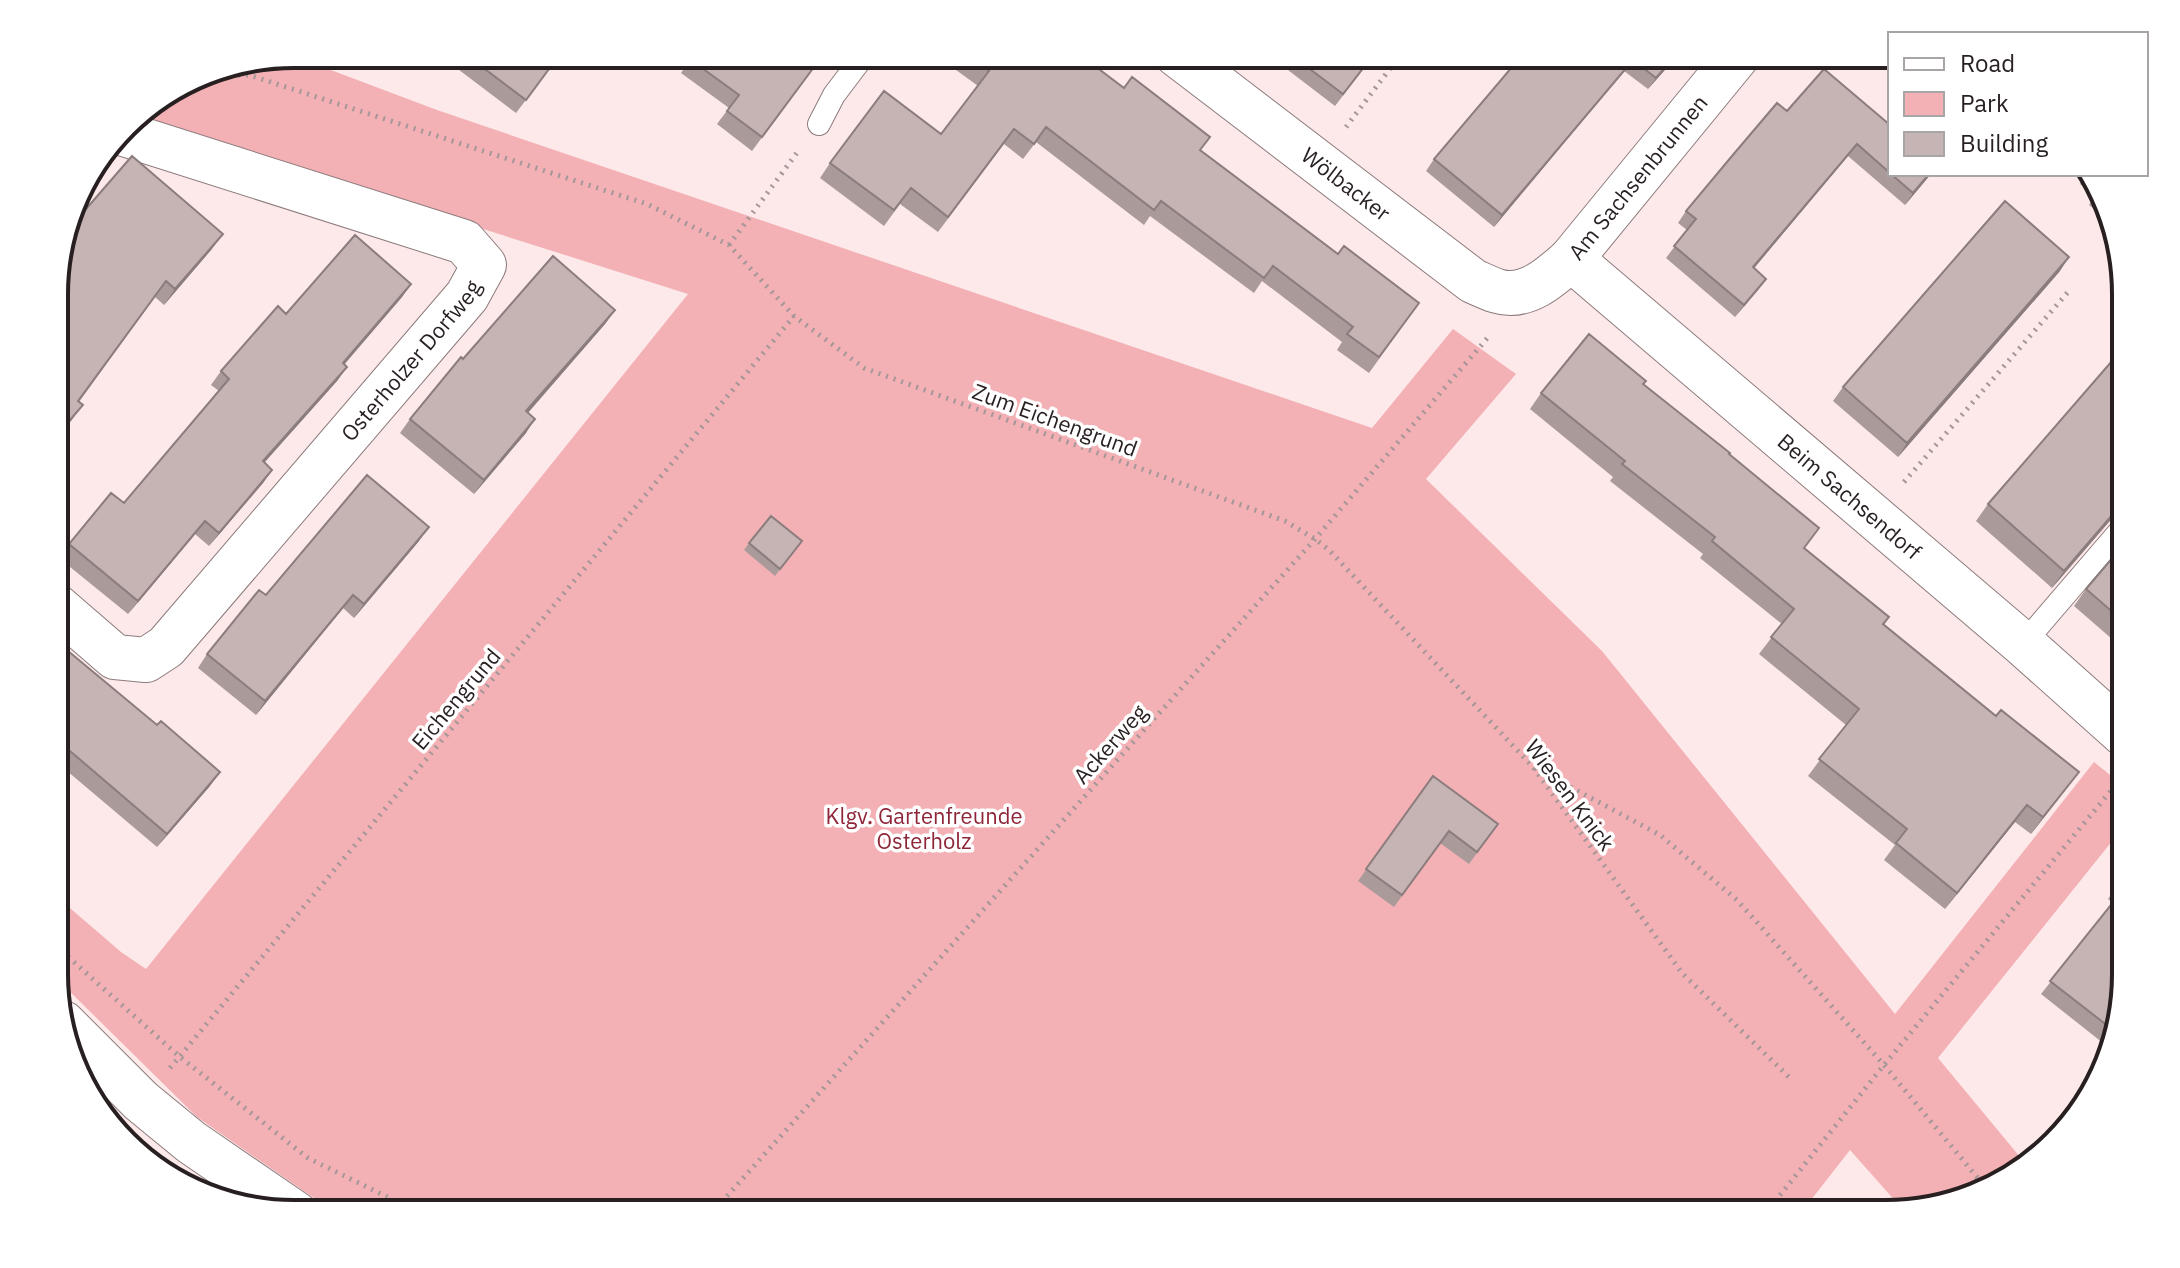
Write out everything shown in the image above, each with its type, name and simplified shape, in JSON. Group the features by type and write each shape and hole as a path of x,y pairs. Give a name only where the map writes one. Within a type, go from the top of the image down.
{"street":[{"name":"Wölbacker","path":"1194,68 1473,281 1500,293 1526,291"},
{"name":"Am Sachsenbrunnen","path":"1526,291 1549,279 1571,259 1728,68"},
{"name":"Osterholzer Dorfweg","path":"68,616 115,657 146,660 166,647 467,296 484,265 464,242 132,137"},
{"name":"Beim Sachsendorf","path":"1571,259 2112,723"},
{"path":"78,1038 141,1101 191,1142 274,1199"}],"lane":[{"path":"819,124 834,95 854,68"},
{"path":"2023,644 2112,540"}],"path":[{"path":"1319,163 1390,68"},
{"path":"241,75 249,75 647,204 729,245 819,124"},
{"name":"Zum Eichengrund","path":"729,245 794,316 864,368 1285,521 1315,539"},
{"name":"Ackerweg","path":"724,1200 1315,539 1526,291"},
{"path":"1874,517 2068,292"},
{"name":"Eichengrund","path":"141,1101 794,316"},
{"name":"Wiesen Knick","path":"1315,539 1329,550 1533,767 1682,973 1790,1078"},
{"path":"1533,767 1660,835 1737,900 1884,1065 1979,1180"},
{"path":"1776,1200 2112,790"},
{"path":"68,957 180,1057 308,1158 394,1200"}],"green space":[{"name":"Klgv. Gartenfreunde Osterholz","path":"326,68 437,110 1372,428 1453,329 1516,374 1426,479 1602,651 1895,1014 2094,762 2112,777 2112,841 1938,1058 2019,1156 1972,1183 1930,1196 1900,1200 1894,1200 1850,1150 1811,1200 317,1200 197,1117 69,991 68,906 121,952 146,969 688,294 147,122 181,98 222,80 265,70"}],"building":[{"path":"484,68 550,68 526,100"},
{"path":"702,68 813,68 762,137 727,111 739,95"},
{"path":"985,68 1098,68 1124,88 1132,77 1210,137 1200,150 1338,254 1344,246 1419,303 1379,357 1347,334 1353,327 1273,266 1264,278 1161,201 1154,210 1046,127 1034,144 1014,129 948,217 911,188 894,210 830,163 884,91 941,134 989,71"},
{"path":"1309,68 1363,68 1343,94"},
{"path":"1511,68 1626,68 1502,215 1434,159"},
{"path":"1643,68 1665,68 1656,78"},
{"path":"1824,69 1888,123 1888,171 1857,144 1753,267 1766,279 1744,305 1674,246 1696,219 1686,211 1732,156 1777,103 1787,111"},
{"path":"132,156 223,234 175,289 166,281 78,401 83,405 68,422 70,265 84,212"},
{"path":"1893,176 1927,176 1913,193"},
{"path":"2005,201 2069,257 1907,443 1843,387"},
{"path":"355,235 411,284 343,363 347,367 263,461 272,470 219,533 205,521 138,601 69,544 111,493 124,503 229,379 221,371 278,306 286,314"},
{"path":"553,256 615,310 526,411 535,419 484,480 410,419 461,357 463,359"},
{"path":"1589,334 1646,381 1643,384 1819,528 1804,548 1889,617 1883,624 1996,716 2001,710 2079,772 2043,817 2027,805 1957,893 1896,843 1907,829 1819,759 1859,709 1771,637 1794,609 1712,541 1715,537 1622,464 1625,461 1541,393"},
{"path":"2112,361 2112,515 2064,571 1988,504"},
{"path":"367,475 429,527 364,604 353,595 265,701 207,654 259,590 266,595"},
{"path":"771,516 802,541 780,569 749,543"},
{"path":"2112,558 2112,612 2086,589"},
{"path":"68,651 157,725 161,721 220,772 167,834 70,751 68,753"},
{"path":"1433,776 1498,824 1477,852 1449,831 1402,895 1366,869"},
{"path":"2112,904 2112,988 2106,1025 2050,981"}]}
